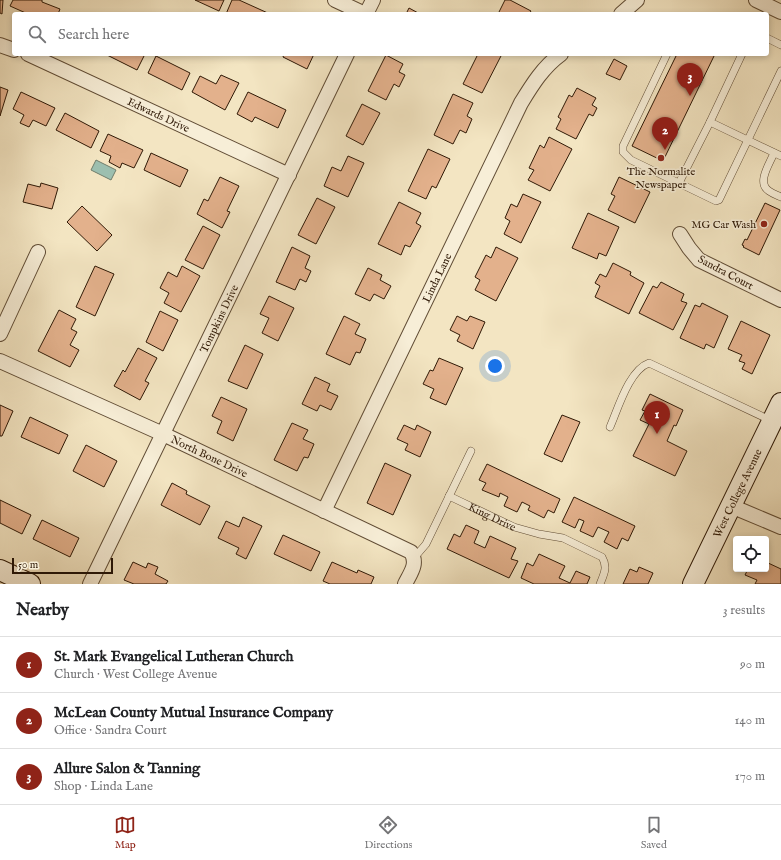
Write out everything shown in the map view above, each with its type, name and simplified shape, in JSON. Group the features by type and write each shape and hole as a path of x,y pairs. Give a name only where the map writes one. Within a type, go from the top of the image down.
{"main road":[{"name":"West College Avenue","path":"694,584 781,403"},
{"path":"0,570 30,584"}],"street":[{"path":"335,0 362,12"},
{"path":"367,12 373,0"},
{"path":"623,12 637,0"},
{"path":"762,5 781,12"},
{"path":"0,45 12,49"},
{"name":"Edwards Drive","path":"32,56 289,175"},
{"name":"Tompkins Drive","path":"90,584 346,56"},
{"name":"Linda Lane","path":"324,511 521,103 537,76 558,56"},
{"name":"Sandra Court","path":"680,234 699,260 781,300"},
{"path":"0,334 38,252"},
{"name":"North Bone Drive","path":"0,361 163,434 411,552 414,558"},
{"path":"731,506 781,528"},
{"path":"406,584 412,570 414,558"}],"lane":[{"path":"769,39 781,45"},
{"path":"666,56 623,146 623,152 631,160 716,201 719,200 781,71"},
{"path":"679,183 741,56"},
{"path":"710,122 778,155 763,178 763,183 768,191 781,197"},
{"path":"610,427 631,379 638,370 649,363 772,422"},
{"path":"414,558 426,544 471,451"},
{"name":"King Drive","path":"449,496 514,527 539,534 563,538 602,557 606,563 605,572 600,584"}],"shaded area":[{"path":"96,160 116,170 111,180 91,170"}],"building":[{"path":"0,0 3,0 2,14 0,13"},
{"path":"13,0 42,0 42,2 60,9 59,12 24,12 10,6"},
{"path":"195,0 224,0 219,11"},
{"path":"232,0 239,0 266,12 227,12"},
{"path":"505,0 510,0 531,11 530,12 499,12"},
{"path":"409,8 416,12 407,12"},
{"path":"109,56 144,56 137,70"},
{"path":"156,56 190,73 182,90 148,73"},
{"path":"283,56 313,56 307,69"},
{"path":"386,56 403,64 399,72 405,75 399,87 394,84 386,100 368,91"},
{"path":"477,56 501,56 482,93 463,84"},
{"path":"676,56 714,56 663,161 632,146"},
{"path":"614,59 627,66 620,80 606,74"},
{"path":"221,75 239,83 225,110 192,92 200,76 216,84"},
{"path":"0,87 8,90 0,116"},
{"path":"577,88 596,98 592,105 597,108 593,116 589,114 576,139 556,129 561,119 558,117 569,95 572,97"},
{"path":"21,92 55,108 46,126 33,120 29,127 20,123 24,115 13,109"},
{"path":"248,92 286,110 278,128 255,117 252,122 237,114"},
{"path":"453,94 473,103 467,116 472,119 466,133 460,130 453,144 434,135"},
{"path":"362,104 380,113 363,145 346,136"},
{"path":"65,113 99,131 91,148 56,130"},
{"path":"108,134 143,150 134,168 122,163 120,168 109,162 111,156 100,151"},
{"path":"549,137 572,149 550,191 528,180 534,170 529,168 540,145 544,148"},
{"path":"428,149 450,159 436,188 432,186 426,199 408,191"},
{"path":"151,153 188,170 180,187 144,170"},
{"path":"348,156 364,163 348,197 324,186 332,167 341,171"},
{"path":"220,177 239,186 227,211 230,212 222,228 197,214 204,199 208,201"},
{"path":"619,177 650,192 635,223 608,210 615,196 611,194"},
{"path":"41,183 58,188 52,209 23,202 28,184 40,187"},
{"path":"523,194 541,202 521,243 504,234 510,221 505,218 511,204 517,207"},
{"path":"317,198 335,207 316,244 298,235"},
{"path":"399,202 421,213 416,223 421,226 410,247 405,245 401,255 378,244"},
{"name":"MG Car Wash","path":"765,203 780,210 759,255 743,247 744,246 742,245 745,239 747,240"},
{"path":"82,206 112,235 97,251 67,222"},
{"path":"588,213 619,227 606,256 599,253 597,259 572,248"},
{"path":"203,226 220,235 203,269 185,260"},
{"path":"292,247 310,256 305,268 311,271 306,282 300,279 295,290 276,282"},
{"path":"496,247 518,258 496,301 475,290 480,280 475,277 486,255 491,258"},
{"path":"613,263 631,272 630,275 644,283 629,314 595,297 600,286 595,283 600,274 606,277"},
{"path":"95,266 114,274 95,316 76,307"},
{"path":"182,266 200,276 181,312 164,303 169,293 160,288 168,272 177,277"},
{"path":"368,268 382,275 380,280 391,286 384,299 374,294 370,301 355,294"},
{"path":"661,282 684,294 681,301 687,303 673,330 639,313 653,286 657,288"},
{"path":"269,296 294,308 278,341 262,333 269,318 260,314"},
{"path":"702,303 728,316 714,348 706,344 704,349 680,338 695,305 700,307"},
{"path":"59,310 76,319 71,329 77,332 70,345 79,350 70,367 38,351"},
{"path":"160,311 178,320 163,351 146,342"},
{"path":"344,316 360,324 355,334 366,339 360,353 356,352 350,365 326,354"},
{"path":"457,316 467,321 470,316 485,322 473,349 457,341 460,335 450,330"},
{"path":"741,321 770,335 752,374 742,369 745,363 739,361 742,355 728,349"},
{"path":"245,345 263,354 247,389 228,381"},
{"path":"138,348 157,358 145,381 149,383 140,400 114,386 123,370 125,372"},
{"path":"439,358 463,368 446,405 430,398 434,389 423,384 430,370 433,371"},
{"path":"315,377 330,384 327,391 338,396 331,410 320,405 317,411 302,404"},
{"path":"650,394 683,410 667,441 687,451 675,476 633,456 649,424 640,420 645,411 642,410"},
{"path":"221,397 247,409 233,441 217,433 222,421 212,416"},
{"path":"0,405 13,411 2,436 0,436"},
{"path":"562,415 580,422 562,462 544,454"},
{"path":"30,417 68,435 59,454 21,437"},
{"path":"292,423 308,430 303,439 314,444 308,458 304,457 297,471 274,460"},
{"path":"404,425 415,430 417,425 431,432 420,457 405,450 408,444 397,439"},
{"path":"86,445 117,461 104,487 73,471"},
{"path":"385,463 411,475 393,515 367,503"},
{"path":"487,464 560,499 554,513 548,510 544,518 528,510 530,506 522,502 517,512 504,506 508,497 500,493 499,497 482,490 486,483 479,480"},
{"path":"172,483 187,491 186,494 210,506 200,525 161,505"},
{"path":"574,497 635,526 628,541 622,538 617,549 604,542 609,532 598,527 593,537 580,531 584,521 579,519 575,528 562,522"},
{"path":"0,500 31,515 22,534 0,523"},
{"path":"243,517 262,526 246,559 236,554 239,548 218,538 226,521 239,527"},
{"path":"42,520 79,538 70,557 33,539"},
{"path":"466,525 479,531 474,543 485,548 490,536 516,548 511,559 518,561 509,578 447,549 454,534 460,537"},
{"path":"283,535 320,552 311,571 274,554"},
{"path":"539,554 565,566 559,578 570,583 576,571 590,577 587,584 534,584 521,578 527,563 533,566"},
{"path":"133,562 146,568 148,563 158,567 155,574 168,581 166,584 134,584 124,580"},
{"path":"332,562 357,573 358,570 374,577 371,584 330,584 323,581"},
{"path":"769,563 781,569 781,584 755,584 757,580 745,575 746,572 769,572"},
{"path":"639,567 653,573 648,584 623,584 630,569 637,572"}],"place":[{"name":"Allure Salon & Tanning","path":"690,96"},
{"name":"McLean County Mutual Insurance Company","path":"665,150"},
{"name":"The Normalite Newspaper","path":"661,158"},
{"name":"MG Car Wash","path":"764,224"},
{"name":"St. Mark Evangelical Lutheran Church","path":"657,434"}]}
